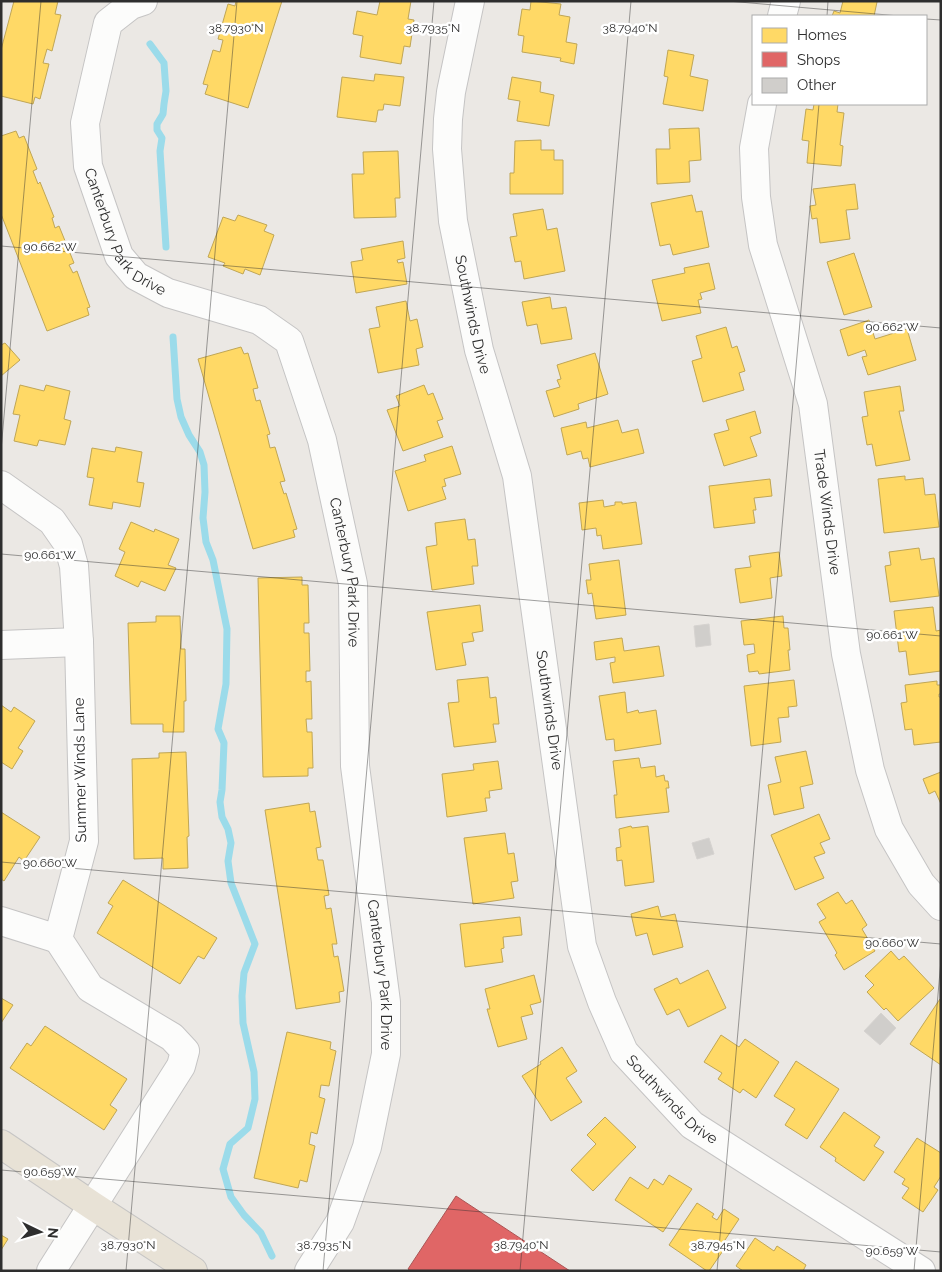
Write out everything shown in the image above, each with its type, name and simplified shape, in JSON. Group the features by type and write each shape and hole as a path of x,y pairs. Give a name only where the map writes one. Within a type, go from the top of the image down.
{"main road":[{"path":"1,1144 193,1271"}],"street":[{"name":"Canterbury Park Drive","path":"143,1 131,5 108,23 85,123 88,166 119,256 136,276 168,293 259,320 289,340 322,440 353,584 355,766 386,1002 386,1054 367,1147 344,1213 309,1271"},
{"name":"Southwinds Drive","path":"470,1 451,92 448,119 447,149 453,221 479,350 517,476 582,946 602,1002 624,1052 692,1125 921,1271"},
{"path":"782,15 786,1"},
{"name":"Trade Winds Drive","path":"762,105 754,148 756,197 763,245 813,404 846,654 870,770 889,829 921,884 941,906"},
{"name":"Summer Winds Lane","path":"1,484 52,521 68,544 74,566 84,841 58,939"},
{"path":"1,645 78,642"},
{"path":"1,921 58,939 90,988 172,1037 185,1050 181,1066 51,1271"}],"building: Homes":[{"path":"14,1 58,1 55,14 61,15 52,51 47,49 43,63 49,64 40,99 35,97 33,104 1,96 1,50"},
{"path":"236,1 282,1 248,108 205,94 208,85 203,84 213,50 220,52 223,40 218,39 228,4 235,6"},
{"path":"380,1 411,1 408,19 414,20 410,47 404,46 401,64 360,57 363,36 353,34 357,11 377,15"},
{"path":"531,1 561,4 559,15 570,17 566,42 577,44 574,64 560,61 561,58 522,52 524,36 518,35 522,9 530,10"},
{"path":"843,1 877,2 874,15 832,15 834,11 840,13"},
{"path":"668,50 694,55 690,76 708,80 703,111 663,104 668,77 664,76"},
{"path":"375,74 404,77 400,106 384,104 383,110 378,110 376,122 337,117 342,77 374,81"},
{"path":"512,77 541,82 540,92 554,95 549,126 517,121 520,101 508,99"},
{"path":"814,105 838,105 837,112 844,113 840,145 843,146 841,166 807,163 809,141 802,140 806,109 813,110"},
{"path":"699,128 701,160 689,161 690,182 657,184 656,149 670,149 669,129"},
{"path":"16,131 19,138 24,136 37,169 33,171 38,184 40,182 54,217 52,218 55,228 59,226 74,263 69,265 73,273 77,271 90,307 87,308 89,315 47,331 1,214 1,136"},
{"path":"541,140 541,150 554,150 554,160 563,160 563,194 510,194 510,173 514,173 515,141"},
{"path":"398,151 400,198 395,198 396,217 354,218 352,174 364,174 363,152"},
{"path":"855,184 858,209 846,210 850,239 820,243 817,218 812,219 810,206 816,205 813,189"},
{"path":"692,195 696,212 702,211 709,247 673,255 670,244 660,246 651,203"},
{"path":"543,209 547,230 557,228 565,271 524,279 521,261 515,262 510,237 517,236 513,214"},
{"path":"238,215 267,225 264,231 274,235 260,275 245,269 243,274 223,266 225,263 208,257 223,217 235,221"},
{"path":"403,241 405,258 397,260 398,263 403,262 407,284 356,293 351,262 363,260 361,249"},
{"path":"854,253 872,307 844,315 827,262"},
{"path":"709,263 715,289 700,293 702,299 698,300 701,313 662,321 652,280 685,273 684,268"},
{"path":"550,297 552,309 566,307 572,339 541,344 537,324 527,326 522,302"},
{"path":"406,301 410,321 417,319 423,347 416,349 419,365 378,373 369,329 380,327 376,307"},
{"path":"869,320 875,339 907,329 916,360 868,375 862,357 867,356 865,350 848,356 840,330"},
{"path":"726,327 732,348 737,346 745,371 739,373 744,390 703,402 692,361 702,358 696,336"},
{"path":"5,343 20,360 1,376 1,345"},
{"path":"241,347 244,354 248,353 258,388 253,389 256,401 260,400 270,434 267,435 270,448 275,447 285,481 280,482 284,494 286,493 297,529 293,530 295,537 253,549 198,359"},
{"path":"595,353 608,394 578,404 579,409 554,417 546,391 560,387 557,380 561,379 557,365"},
{"path":"20,385 44,391 46,385 70,391 64,419 71,421 65,445 39,440 37,446 14,441 20,415 13,414"},
{"path":"424,385 428,395 433,393 443,419 437,421 443,437 403,451 387,410 400,406 396,396"},
{"path":"900,386 904,411 899,411 910,460 876,466 872,444 867,445 862,417 868,416 864,392"},
{"path":"755,411 761,433 750,437 757,456 724,466 714,434 729,430 726,420"},
{"path":"618,420 622,433 638,429 644,453 590,467 588,458 583,459 581,451 567,455 561,428 586,422 587,428"},
{"path":"452,446 461,474 444,479 446,486 442,487 446,499 408,511 395,471 426,461 424,455"},
{"path":"116,447 142,452 137,482 144,483 140,507 113,502 112,509 89,505 94,478 87,477 92,448 115,452"},
{"path":"905,476 905,480 923,478 925,495 935,494 939,527 884,533 878,479"},
{"path":"770,479 772,496 754,498 756,510 753,510 755,523 714,528 709,486"},
{"path":"603,500 604,507 615,505 615,502 622,502 622,504 636,502 642,544 603,549 601,535 597,536 596,528 582,530 579,503"},
{"path":"465,519 468,540 475,539 478,566 472,566 474,584 432,590 426,547 437,545 435,523"},
{"path":"131,522 154,532 155,529 179,539 168,565 176,568 165,591 141,581 138,587 115,576 125,552 119,549"},
{"path":"919,548 921,560 934,558 939,596 890,602 885,566 891,565 889,552"},
{"path":"779,552 782,576 770,578 772,598 740,603 735,569 751,567 749,556"},
{"path":"619,560 626,615 596,619 592,593 588,594 586,580 591,580 589,564"},
{"path":"302,577 302,585 308,585 309,623 304,623 304,633 309,633 310,671 306,671 306,682 311,681 312,719 306,719 307,732 312,732 313,768 308,768 308,776 263,777 258,578"},
{"path":"480,605 483,631 472,633 474,641 462,643 466,665 436,670 427,612"},
{"path":"933,607 936,631 941,630 941,671 909,675 906,651 899,652 894,611"},
{"path":"156,616 180,616 181,649 185,649 186,701 184,701 184,732 163,732 163,724 131,724 128,623 156,622"},
{"path":"783,616 784,628 788,628 790,670 759,674 758,671 749,672 747,655 755,653 754,644 744,645 741,621"},
{"path":"622,638 624,651 659,646 664,676 613,683 610,663 615,662 615,657 596,660 594,642"},
{"path":"488,677 490,698 496,697 499,724 493,724 496,742 454,747 448,703 459,702 457,680"},
{"path":"794,680 797,706 788,707 789,717 778,718 781,742 751,746 744,686"},
{"path":"937,681 937,685 941,685 939,697 941,697 941,742 914,745 912,729 905,730 901,703 907,702 905,685"},
{"path":"625,692 627,713 638,710 639,713 656,710 661,744 615,751 614,739 606,740 599,696"},
{"path":"1,705 11,712 14,707 35,721 18,748 23,751 12,769 1,762"},
{"path":"806,751 813,784 800,787 804,808 774,815 768,785 781,782 775,757"},
{"path":"186,752 189,836 187,837 188,868 163,869 163,858 134,859 132,759 159,758 159,753"},
{"path":"639,758 641,768 655,766 656,777 664,775 665,781 668,781 669,788 666,788 669,812 616,818 614,795 617,795 613,761"},
{"path":"498,761 502,789 489,791 490,798 485,798 487,811 447,817 442,774 474,770 473,764"},
{"path":"941,772 941,804 935,791 929,794 923,779"},
{"path":"309,803 310,812 315,811 321,847 316,848 318,860 323,860 329,895 324,896 326,909 331,908 337,944 332,944 334,957 338,956 344,991 339,992 340,1002 296,1009 265,810"},
{"path":"1,812 40,837 24,861 19,857 4,881 1,879"},
{"path":"819,814 830,839 820,843 825,853 814,857 824,878 795,890 771,835"},
{"path":"631,826 632,828 648,826 654,882 625,886 622,860 617,861 616,848 621,847 619,829"},
{"path":"505,833 508,854 514,853 518,881 511,882 514,898 473,904 464,838"},
{"path":"123,880 217,938 204,959 198,956 180,984 97,933 113,906 108,903"},
{"path":"838,892 846,904 852,900 867,925 862,929 875,951 844,970 835,955 837,953 819,922 826,918 817,904"},
{"path":"658,906 661,917 675,914 683,947 653,955 647,933 636,936 631,914"},
{"path":"520,917 522,935 503,937 504,948 501,949 503,962 465,967 460,924"},
{"path":"891,951 899,960 904,956 934,988 898,1021 886,1008 884,1010 867,992 874,985 865,976"},
{"path":"708,970 726,1008 688,1027 679,1009 667,1015 654,989 677,978 680,984"},
{"path":"534,975 541,1002 530,1005 533,1014 521,1017 527,1039 498,1047 487,1009 490,1009 485,989"},
{"path":"1,998 13,1005 1,1023"},
{"path":"941,999 941,1065 910,1044"},
{"path":"45,1026 127,1079 110,1105 117,1110 104,1130 10,1068 27,1043 31,1046"},
{"path":"287,1032 331,1042 330,1049 336,1051 329,1086 321,1085 319,1097 325,1099 317,1134 311,1132 309,1144 315,1146 307,1182 300,1180 298,1188 254,1178"},
{"path":"721,1035 739,1047 745,1039 779,1062 756,1098 743,1089 740,1093 718,1079 722,1073 704,1062"},
{"path":"562,1047 577,1071 566,1078 582,1102 551,1121 522,1076"},
{"path":"796,1061 839,1089 807,1139 785,1125 795,1109 774,1096"},
{"path":"844,1112 880,1137 874,1146 884,1152 864,1181 835,1161 836,1158 820,1147"},
{"path":"605,1117 636,1147 593,1191 571,1170 596,1144 587,1135"},
{"path":"917,1138 941,1153 941,1176 934,1187 938,1190 923,1212 902,1198 909,1188 902,1184 905,1179 894,1172"},
{"path":"669,1175 692,1189 663,1232 615,1200 630,1177 648,1189 654,1179 663,1185"},
{"path":"697,1203 714,1214 712,1217 717,1220 724,1209 739,1219 723,1243 727,1245 709,1271 669,1245"},
{"path":"1,1235 8,1239 1,1250"},
{"path":"755,1238 774,1251 777,1246 806,1265 803,1271 743,1271 736,1266"}],"building: Shops":[{"path":"456,1196 570,1271 411,1271 408,1269"}],"building: Other":[{"path":"709,624 711,645 696,647 694,626"},
{"path":"709,838 714,854 697,859 692,843"},
{"path":"881,1013 896,1028 880,1045 864,1031"}],"waterway":[{"path":"150,44 164,63 166,91 163,114 157,124 157,130 162,138 160,151 166,247"},
{"path":"173,337 177,399 181,417 189,435 200,452 204,465 205,492 203,518 206,542 213,560 227,629 226,684 218,729 224,743 220,802 222,817 228,829 231,843 228,861 231,883 255,944 244,973 242,996 243,1023 254,1072 255,1099 248,1128 230,1144 223,1169 231,1197 244,1215 261,1233 272,1256"}]}
